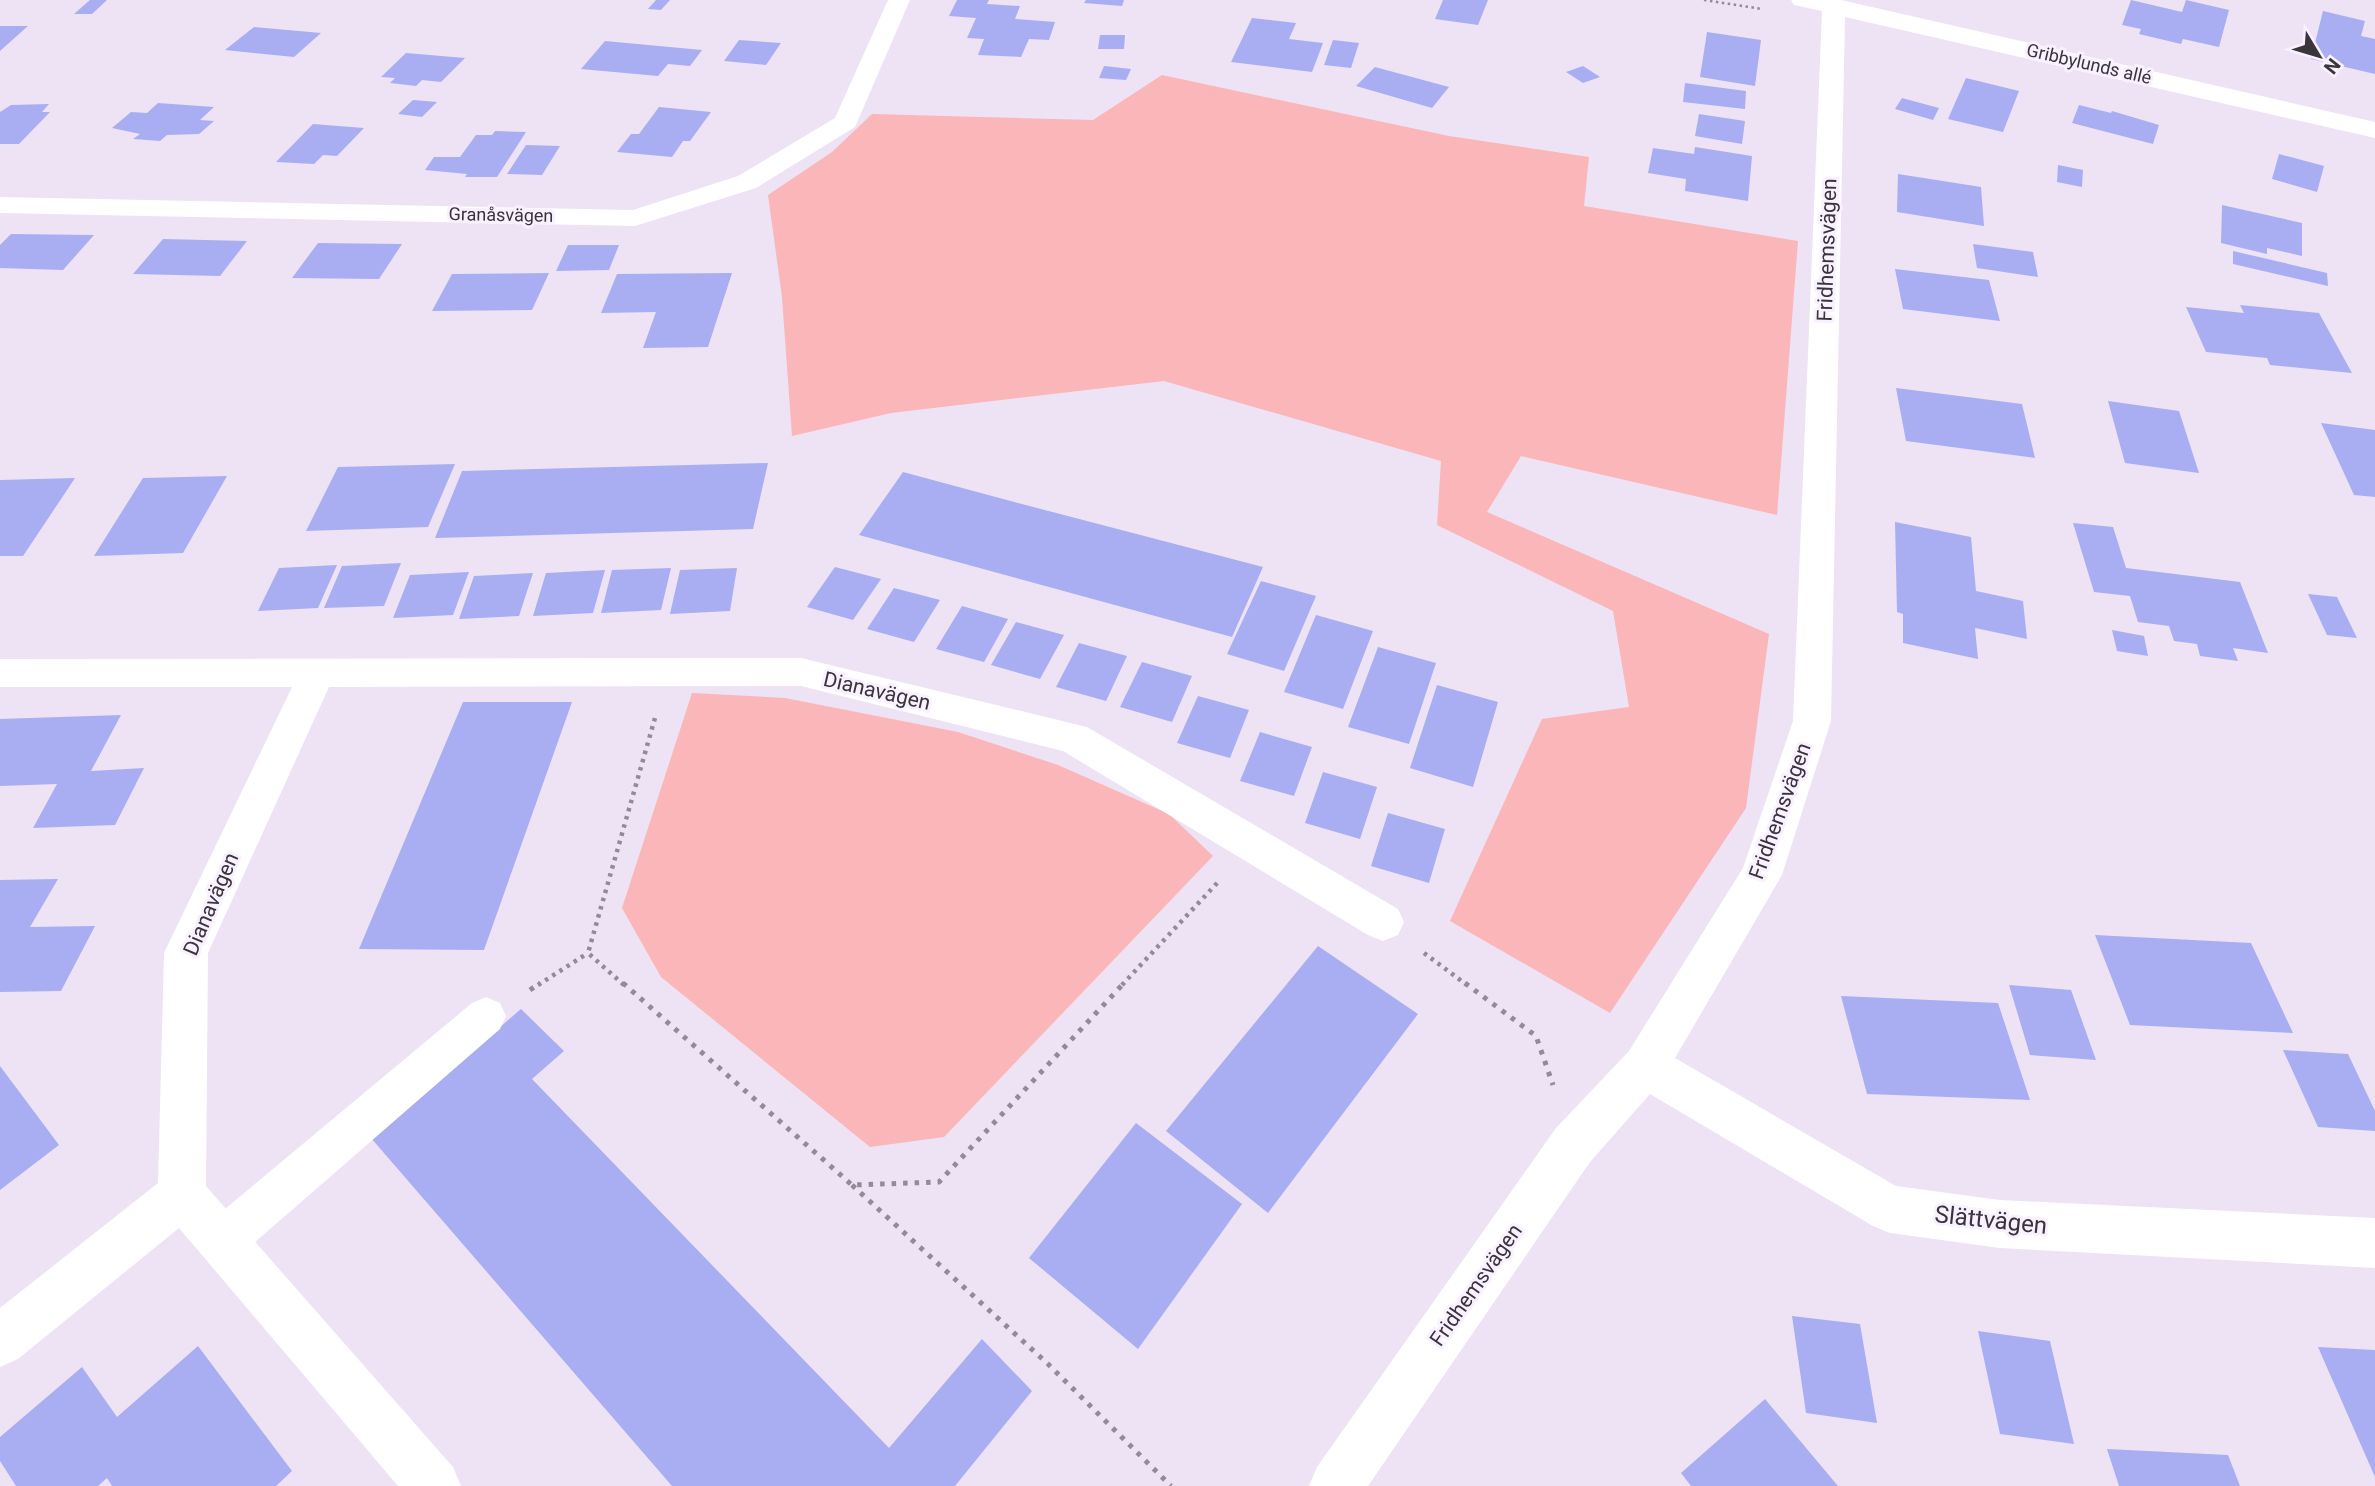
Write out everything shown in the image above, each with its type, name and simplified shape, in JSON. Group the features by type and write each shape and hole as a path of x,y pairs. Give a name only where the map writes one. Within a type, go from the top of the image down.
{"street":[{"name":"Granåsvägen","path":"0,205 635,218 747,182 846,122 899,0"},
{"name":"Gribbylunds allé","path":"1818,3 2375,130"},
{"name":"Fridhemsvägen","path":"1336,1486 1573,1145 1645,1066 1761,875 1796,775 1812,721 1818,3"},
{"name":"Dianavägen","path":"0,673 801,672 1073,738 1383,922"},
{"name":"Dianavägen","path":"182,1195 186,953 317,673"},
{"name":"Slättvägen","path":"1645,1066 1890,1209 2000,1224 2375,1243"},
{"path":"0,1341 182,1195 433,1486"}],"lane":[{"path":"223,1240 486,1016"}],"path":[{"path":"1704,0 1763,9"},
{"path":"486,1016 588,953 668,672"},
{"path":"852,1185 939,1182 1253,845"},
{"path":"1383,922 1536,1036 1573,1145"},
{"path":"588,953 852,1185 1048,1364 1171,1486"}],"shaded area":[{"path":"1162,75 1449,136 1589,157 1584,206 1798,241 1777,515 1521,456 1487,512 1769,634 1746,808 1610,1013 1450,921 1542,719 1629,707 1613,611 1437,525 1441,461 1164,381 891,413 792,436 782,297 768,195 832,152 872,114 1093,120"},
{"path":"692,693 785,698 958,732 1058,765 1169,814 1213,856 944,1137 870,1147 661,977 622,908"}],"building":[{"path":"90,0 107,0 92,14 74,14"},
{"path":"656,0 670,0 661,10 648,9"},
{"path":"957,0 989,0 987,4 1020,6 1015,19 1055,22 1049,40 1029,39 1021,57 978,55 984,39 967,38 976,18 949,16"},
{"path":"1086,0 1124,0 1122,6 1084,3"},
{"path":"1443,0 1488,0 1478,25 1435,19"},
{"path":"2131,0 2182,12 2186,0 2229,10 2219,47 2183,39 2181,44 2139,34 2141,29 2122,25"},
{"path":"2323,11 2365,21 2361,36 2375,39 2375,74 2311,59"},
{"path":"1252,18 1296,23 1289,39 1323,43 1312,72 1231,62"},
{"path":"0,26 28,26 0,51"},
{"path":"254,27 321,33 294,57 225,50"},
{"path":"1707,32 1761,40 1755,86 1700,77"},
{"path":"1100,35 1125,35 1124,49 1098,49"},
{"path":"739,40 781,43 766,65 724,61"},
{"path":"1333,40 1359,43 1351,68 1324,65"},
{"path":"605,41 702,50 690,66 668,64 658,76 581,69"},
{"path":"406,53 465,58 441,82 422,80 416,86 390,83 395,78 381,77"},
{"path":"1104,66 1131,69 1126,80 1099,78"},
{"path":"1583,66 1600,77 1583,83 1566,72"},
{"path":"1375,67 1449,87 1432,108 1356,86"},
{"path":"1966,78 2019,91 2003,132 1948,119"},
{"path":"1685,83 1746,91 1745,109 1683,102"},
{"path":"1902,98 1939,108 1933,120 1895,109"},
{"path":"413,100 437,102 422,117 398,114"},
{"path":"158,103 214,107 200,120 214,121 199,134 167,135 160,141 133,139 140,134 112,128 131,112 147,113"},
{"path":"49,104 42,112 50,112 19,144 0,144 0,112 11,105"},
{"path":"2079,105 2111,113 2112,111 2159,125 2153,144 2072,123"},
{"path":"659,107 711,112 690,141 683,141 672,157 617,152 631,134 639,134"},
{"path":"1699,114 1745,121 1742,144 1695,136"},
{"path":"313,124 364,128 337,156 323,155 314,164 276,162"},
{"path":"495,131 526,132 497,177 465,177 467,174 425,170 434,157 460,157 476,135 492,135"},
{"path":"526,145 560,146 542,175 507,174"},
{"path":"1695,147 1752,156 1748,201 1685,191 1686,179 1648,173 1653,148 1694,154"},
{"path":"2279,154 2324,166 2317,192 2272,179"},
{"path":"2058,165 2083,170 2082,187 2057,182"},
{"path":"1898,174 1981,187 1984,226 1897,212"},
{"path":"2222,205 2302,223 2302,256 2267,248 2267,254 2221,243"},
{"path":"11,234 94,235 63,270 0,268 0,245"},
{"path":"163,239 247,241 220,276 133,274"},
{"path":"318,243 402,244 379,279 292,278"},
{"path":"1973,244 2033,252 2038,277 1977,268"},
{"path":"568,245 619,245 609,270 556,271"},
{"path":"2233,251 2327,273 2328,286 2233,264"},
{"path":"1895,269 1989,280 2000,321 1903,309"},
{"path":"549,273 532,310 432,311 452,274"},
{"path":"732,273 708,347 643,348 656,312 601,313 617,274"},
{"path":"2240,305 2319,313 2352,373 2270,365 2267,358 2206,352 2186,307 2244,313"},
{"path":"1896,388 2022,404 2035,458 1906,441"},
{"path":"2108,401 2179,411 2199,473 2125,463"},
{"path":"2321,423 2375,430 2375,497 2354,495"},
{"path":"768,463 753,529 435,538 462,471"},
{"path":"455,464 428,527 306,531 338,467"},
{"path":"903,472 1263,567 1232,637 859,535"},
{"path":"227,476 183,553 94,556 143,478"},
{"path":"75,478 23,556 0,556 0,480"},
{"path":"1895,522 1971,537 1976,591 2023,601 2027,639 1975,628 1978,659 1903,643 1903,614 1897,612"},
{"path":"2073,523 2113,527 2126,568 2240,582 2268,653 2233,648 2238,661 2200,656 2197,644 2174,641 2169,626 2138,622 2130,596 2094,592"},
{"path":"401,563 384,606 324,608 342,566"},
{"path":"337,565 318,608 258,611 279,568"},
{"path":"835,567 881,579 853,620 807,607"},
{"path":"671,568 661,610 601,613 612,570"},
{"path":"737,568 730,611 670,614 680,570"},
{"path":"605,570 593,613 533,616 546,573"},
{"path":"469,572 453,615 393,618 410,575"},
{"path":"533,573 519,616 459,619 474,576"},
{"path":"1261,581 1316,596 1284,671 1227,654"},
{"path":"894,588 940,600 914,642 867,629"},
{"path":"2308,594 2337,597 2357,638 2327,635"},
{"path":"962,606 1008,619 984,662 936,649"},
{"path":"1316,615 1373,631 1343,709 1284,692"},
{"path":"1016,622 1064,635 1040,679 991,665"},
{"path":"2112,630 2144,636 2148,656 2117,651"},
{"path":"1079,643 1127,656 1106,701 1056,687"},
{"path":"1378,647 1436,663 1409,744 1348,727"},
{"path":"1142,662 1192,676 1172,722 1120,707"},
{"path":"1437,685 1498,702 1473,787 1410,768"},
{"path":"1198,696 1249,710 1230,758 1177,743"},
{"path":"463,702 572,702 484,950 359,949"},
{"path":"121,715 91,771 144,768 115,825 33,828 57,784 0,786 0,719"},
{"path":"1260,732 1312,747 1294,796 1240,781"},
{"path":"1323,772 1377,787 1360,839 1305,823"},
{"path":"1388,813 1445,829 1429,883 1371,866"},
{"path":"58,879 30,927 95,926 61,991 0,992 0,880"},
{"path":"2095,935 2251,943 2293,1033 2130,1025"},
{"path":"1318,946 1418,1014 1268,1213 1166,1131"},
{"path":"2009,985 2071,990 2096,1060 2030,1055"},
{"path":"1841,996 1998,1003 2030,1100 1867,1094"},
{"path":"521,1009 564,1051 532,1079 889,1448 982,1339 1032,1391 955,1486 672,1486 371,1138"},
{"path":"2283,1050 2348,1054 2375,1111 2375,1131 2318,1127"},
{"path":"0,1066 59,1145 0,1190"},
{"path":"1136,1123 1242,1204 1138,1349 1029,1258"},
{"path":"1792,1316 1860,1324 1877,1423 1806,1413"},
{"path":"1978,1331 2050,1341 2074,1444 2000,1434"},
{"path":"198,1346 292,1471 276,1486 112,1486 107,1478 98,1486 16,1486 0,1461 0,1437 82,1367 117,1417"},
{"path":"2318,1347 2375,1350 2375,1477"},
{"path":"1765,1399 1838,1486 1691,1486 1681,1473"},
{"path":"2107,1449 2228,1455 2240,1486 2119,1486"}]}
